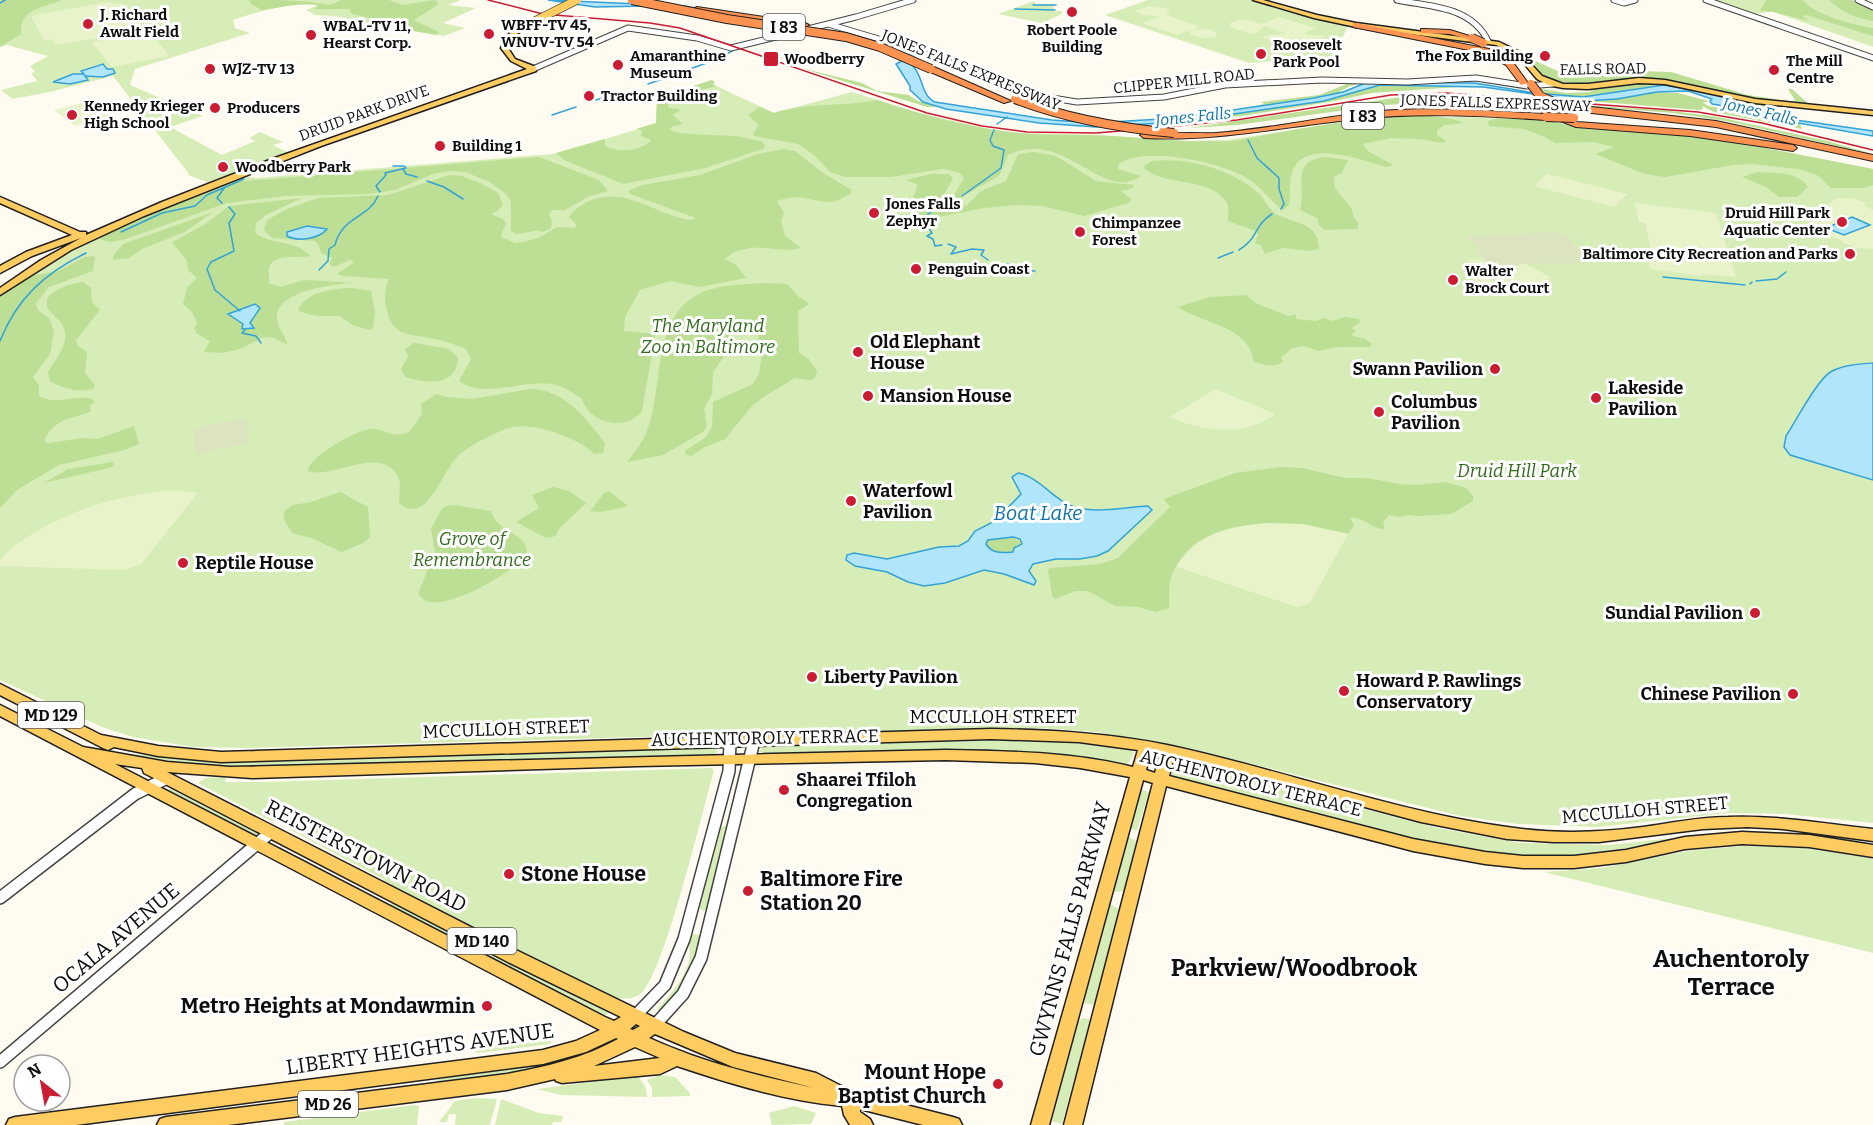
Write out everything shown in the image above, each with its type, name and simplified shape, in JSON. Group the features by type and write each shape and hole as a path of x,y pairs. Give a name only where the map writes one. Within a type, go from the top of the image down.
{"highway":[{"name":"JONES FALLS EXPRESSWAY","path":"632,0 728,19 846,37 880,47 1011,100 1083,126 1144,135 1180,137 1226,135 1340,118 1396,113 1453,112 1669,125 1873,164"},
{"name":"JONES FALLS EXPRESSWAY","path":"653,0 853,34 884,43 935,68"},
{"path":"1356,25 1486,51 1509,63 1540,96 1558,105 1583,110 1716,124 1873,159"},
{"path":"1386,29 1444,32 1486,42 1512,60 1527,84 1536,107 1572,123 1690,133 1793,148"},
{"name":"JONES FALLS EXPRESSWAY","path":"1011,100 1087,122 1132,130 1174,133 1228,130 1381,110 1536,107 1564,113 1679,122 1873,159"}],"main road":[{"path":"533,69 511,59 504,48 510,35 576,0"},
{"name":"FALLS ROAD","path":"1256,0 1356,25 1486,42 1516,51 1533,73 1553,84 1584,86 1631,80 1660,81 1794,107 1873,113"},
{"name":"FALLS ROAD","path":"1264,0 1315,14 1386,29"},
{"name":"DRUID PARK DRIVE","path":"0,270 29,254 110,226 273,161 533,69"},
{"path":"0,200 82,236"},
{"name":"DRUID PARK DRIVE","path":"0,292 82,236"},
{"name":"REISTERSTOWN ROAD","path":"0,689 101,740 165,778 563,982 710,1052 816,1081 852,1099"},
{"name":"REISTERSTOWN ROAD","path":"0,710 616,1030 675,1058 725,1075 814,1096 852,1099 953,1125"},
{"name":"MCCULLOH STREET","path":"101,740 158,752 222,757 1035,734 1146,746 1443,820 1519,834 1600,837 1726,822 1797,824 1873,835"},
{"name":"GWYNNS FALLS PARKWAY","path":"1040,1125 1136,773 1146,746"},
{"path":"1073,1125 1168,751"},
{"name":"MD 129","path":"83,752 143,766"},
{"name":"AUCHENTOROLY TERRACE","path":"143,766 252,773 946,753 1089,765 1136,773 1413,845 1485,858"},
{"path":"1797,824 1873,827"},
{"name":"MCCULLOH STREET","path":"1485,858 1523,862 1582,861 1626,856 1685,843 1742,838 1809,841 1873,851"},
{"name":"LIBERTY HEIGHTS AVENUE","path":"15,1125 543,1057 574,1049 616,1030 636,1015"},
{"name":"MD 26","path":"166,1125 507,1082 580,1065 634,1039 654,1025"},
{"path":"507,1082 660,1067 675,1058"},
{"path":"852,1099 849,1109 851,1114 864,1125"}],"street":[{"path":"825,25 913,0"},
{"path":"1397,0 1461,15 1483,28 1486,42"},
{"path":"1614,0 1624,3 1635,0"},
{"path":"1706,0 1873,58"},
{"path":"1858,0 1873,7"},
{"name":"DRUID PARK DRIVE","path":"533,69 628,28 697,38 731,48 825,25"},
{"name":"CLIPPER MILL ROAD","path":"825,25 920,52 1049,97 1077,102 1164,97 1225,85 1322,80 1414,82 1476,78 1527,86 1553,84"},
{"name":"LIBERTY HEIGHTS AVENUE","path":"636,1015 665,985 678,957 691,918 729,771 730,741"},
{"path":"654,1025 686,989 701,958 754,741"},
{"path":"0,898 147,787 165,778"},
{"name":"OCALA AVENUE","path":"0,1062 272,832"}],"green space":[{"path":"0,0 461,0 448,5 476,8 443,23 465,28 444,36 333,16 315,15 306,10 318,5 285,6 233,20 235,28 250,33 135,69 130,85 203,116 170,127 222,155 255,141 249,138 260,132 283,142 273,145 289,153 210,183 188,175 113,76 12,99 1,90 37,81 31,73 35,72 30,66 48,56 7,45 0,47"},
{"path":"0,0 61,0 28,14 24,19 21,34 0,47"},
{"path":"250,0 301,1 330,5 341,0 389,0 402,5 435,0 438,3 436,6 414,20 439,32 436,35 396,28 395,26 401,24 352,14 349,9 314,9 318,5 310,4 261,10 249,2"},
{"path":"1148,0 1250,0 1348,26 1333,57 1249,63 1105,15"},
{"path":"1712,0 1865,0 1873,3 1873,47 1771,11 1757,14"},
{"path":"1766,0 1803,0 1815,10 1825,14 1856,25 1873,28 1873,36 1806,15 1802,16 1809,21 1760,11"},
{"path":"1830,0 1851,0 1873,9 1873,21 1844,12"},
{"path":"1034,1 1036,4 1053,4 1054,11 1062,11 1062,14 1042,23 998,14"},
{"name":"J. Richard Awalt Field","path":"107,2 123,4 146,30 56,45 51,39 44,40 31,16"},
{"path":"1149,6 1170,9 1166,15 1200,27 1194,30 1209,29 1216,33 1216,37 1196,36 1190,34 1191,30 1177,35 1142,23 1161,16 1143,15 1135,11"},
{"path":"1279,17 1315,28 1303,34 1325,36 1301,48 1260,37 1286,33 1264,26 1254,35 1230,27 1230,23 1242,19 1262,24"},
{"path":"148,31 170,56 112,67 92,42"},
{"path":"1524,56 1571,77 1589,77 1607,70 1671,72 1748,95 1796,102 1788,89 1792,89 1812,107 1758,100 1676,81 1629,79 1585,84 1561,82 1544,77"},
{"path":"801,68 862,83 877,91 909,95 916,100 937,107 927,107"},
{"name":"Druid Hill Park","path":"712,80 715,83 712,84 774,113 852,92 919,113 1018,133 1098,135 1186,141 1227,140 1329,124 1397,118 1460,117 1552,121 1587,129 1718,139 1873,169 1873,823 1785,814 1727,813 1598,827 1518,824 1460,816 1180,746 1096,732 1041,728 773,735 763,731 709,735 248,748 193,747 133,737 102,727 0,680 0,294 79,243 241,175 255,178 553,154 656,124 657,98"},
{"path":"712,80 715,83 712,84 717,86 686,94 668,103 669,108 682,109 673,115 683,124 671,127 670,130 691,134 742,137 763,142 765,146 763,149 705,168 623,184 564,160 556,153 605,139 605,145 616,150 642,147 651,140 641,136 642,130 636,129 656,123 657,98"},
{"path":"1368,80 1314,101 1373,85 1458,87 1372,93 1242,116 1195,120 1264,104 1261,102 1319,95 1352,82"},
{"path":"1634,82 1670,85 1582,97 1550,94 1537,88 1566,93 1592,92 1588,88"},
{"path":"1696,90 1767,105 1770,109 1743,104"},
{"path":"1641,92 1678,93 1709,101 1703,103 1709,106 1800,124 1802,129 1714,112 1702,106 1703,109 1699,110 1589,101"},
{"path":"1415,95 1494,97 1523,102 1530,107 1436,103 1382,105 1237,125 1188,128"},
{"path":"877,100 947,120 1000,131 1184,141 1231,141 1384,117 1443,117 1464,123 1445,125 1437,130 1437,135 1446,141 1442,143 1420,139 1391,138 1363,144 1369,152 1392,166 1386,167 1351,157 1324,153 1301,159 1292,172 1289,205 1283,210 1250,180 1204,162 1164,156 1129,159 1118,165 1118,169 1141,176 1126,182 1112,181 1065,157 1048,151 1029,149 1008,155 999,176 956,200 954,195 964,178 960,173 943,169 891,177 845,177 830,172 815,156 798,144 754,136 753,133 759,125 748,115 760,107 774,113 800,107"},
{"path":"90,101 109,116 75,126 54,110"},
{"path":"1574,105 1664,110 1718,117 1827,141 1873,154 1726,121 1673,113"},
{"path":"1498,118 1542,120 1587,129 1679,134 1729,141 1873,169 1873,185 1864,188 1831,188 1819,176 1799,169 1753,164 1733,165 1665,177 1645,174 1595,154 1614,147 1593,142 1555,143 1524,129 1489,126 1488,121"},
{"path":"783,149 795,151 823,173 852,190 850,194 831,202 800,197 777,201 784,213 781,221 785,236 801,248 782,250 753,248 734,252 725,259 736,265 746,278 700,287 670,281 640,290 625,317 624,331 654,334 655,336 642,411 627,422 609,422 600,419 586,408 582,399 552,384 540,383 480,389 459,381 471,359 466,349 443,341 403,333 398,329 389,317 385,303 389,279 337,274 354,262 350,260 334,267 329,264 332,258 321,253 315,241 272,238 264,230 267,220 287,209 318,198 388,195 449,175 462,176 498,193 503,204 498,211 491,214 503,219 506,224 501,234 502,238 516,243 540,237 557,227 575,228 576,224 569,217 577,208 601,197 627,198 664,213 691,220 696,218 630,194 628,191 642,185 700,175 758,154"},
{"path":"1034,152 1056,156 1096,181 1134,185 1133,188 1121,191 1131,199 1129,203 1084,216 1042,206 1016,205 984,208 939,217 917,216 913,197 918,185 906,180 930,174 949,174 953,178 944,195 944,201 951,206 966,206 981,191 1006,181 1018,154"},
{"path":"539,157 599,180 608,191 588,197 565,210 552,210 549,214 552,221 551,228 544,232 519,234 511,231 511,202 507,195 490,182 465,172 452,171 433,174 395,190 369,194 286,196 227,203 123,240 110,242 101,240 101,236 113,230 232,182"},
{"path":"1325,157 1348,160 1342,173 1334,177 1334,182 1335,187 1351,208 1358,222 1358,229 1325,230 1319,225 1317,218 1300,210 1303,170 1307,164"},
{"path":"1152,161 1194,163 1235,177 1258,193 1276,214 1311,230 1318,241 1319,249 1310,251 1283,248 1265,254 1260,245 1255,244 1258,235 1256,231 1228,221 1228,205 1220,195 1199,185 1153,174 1144,168"},
{"path":"1757,172 1792,175 1808,187 1797,197 1779,197 1766,187 1742,177"},
{"path":"1547,174 1627,194 1614,207 1534,186"},
{"path":"302,198 266,215 256,223 255,233 269,240 298,247 310,256 275,260 269,268 269,283 280,287 304,280 358,283 337,284 311,290 288,299 280,306 277,319 288,345 274,338 264,337 240,349 223,353 204,352 210,341 197,334 194,328 197,323 192,312 183,304 187,288 197,278 188,270 187,261 172,242 204,225 229,206"},
{"name":"Druid Hill Park Aquatic Center","path":"1837,198 1856,199 1866,203 1864,206 1873,210 1873,249 1855,248 1815,230 1811,227 1816,224 1805,220"},
{"path":"1635,204 1716,213 1736,277 1701,274 1701,276 1650,269 1646,250 1651,249 1645,223 1639,222"},
{"path":"213,212 185,232 142,249 129,258 113,260 113,256 123,244"},
{"path":"1558,232 1566,234 1589,263 1522,264 1490,274 1484,260 1468,236"},
{"path":"95,256 93,271 49,287 36,303 38,310 49,318 54,331 50,354 33,377 39,385 39,396 52,400 86,398 93,399 95,402 90,406 91,411 53,427 44,441 48,443 83,438 98,439 134,426 139,444 124,450 59,465 17,490 0,508 0,294 24,277 58,271 85,257"},
{"path":"1468,259 1484,260 1495,292 1477,291"},
{"path":"1522,264 1552,278 1520,289 1492,274"},
{"path":"83,282 91,288 92,302 100,310 76,340 78,346 87,352 85,373 95,385 89,390 60,386 50,381 48,372 62,349 65,334 63,325 49,310 47,301 54,292"},
{"name":"The Maryland Zoo in Baltimore","path":"787,284 799,297 810,304 798,311 799,353 809,359 817,371 815,378 810,380 795,378 752,406 725,439 691,456 685,454 686,450 705,438 712,427 713,402 753,384 759,374 762,354 756,326 746,323 735,325 729,333 728,351 713,372 712,394 704,409 707,426 703,432 663,455 627,462 647,431 653,412 668,329 678,312 692,298 712,289 732,285"},
{"path":"353,288 371,291 375,313 373,328 370,330 355,326 339,316 316,316 298,311 306,299 313,295 329,290"},
{"path":"1247,295 1256,303 1288,316 1296,314 1296,319 1316,321 1324,318 1333,321 1344,317 1359,319 1360,322 1352,328 1356,332 1352,334 1353,336 1365,339 1372,344 1370,347 1337,347 1318,351 1304,346 1292,348 1281,358 1283,362 1272,366 1265,365 1254,362 1250,350 1234,333 1178,307 1210,297"},
{"path":"414,343 449,349 458,358 452,374 446,379 430,382 405,377 401,369 408,356 405,349"},
{"path":"530,389 542,390 564,399 582,415 605,443 603,453 594,454 578,442 556,433 533,427 513,427 484,439 459,455 431,497 420,507 414,509 406,508 399,503 399,479 392,468 382,463 357,464 330,471 308,471 310,465 325,452 365,430 381,430 394,434 409,432 422,414 421,404 436,394 472,399"},
{"path":"1215,389 1275,414 1251,426 1224,430 1196,426 1170,417"},
{"path":"246,418 248,444 195,454 194,428"},
{"path":"113,462 113,466 105,469 44,483 68,469"},
{"path":"1281,467 1302,468 1345,478 1367,478 1399,484 1446,482 1466,488 1473,496 1473,501 1451,514 1399,517 1389,515 1383,522 1385,529 1350,518 1354,525 1348,534 1300,525 1273,524 1246,525 1221,531 1199,541 1181,558 1170,581 1169,608 1156,612 1138,607 1115,606 1088,591 1075,591 1055,599 1052,596 1048,570 1050,568 1100,564 1118,558 1170,507 1164,499 1235,473"},
{"path":"553,487 569,491 586,503 558,530 556,536 546,538 516,522 539,508 532,495"},
{"path":"176,490 198,493 141,564 124,570 0,566 5,555 16,545 41,529 77,512 116,499"},
{"path":"609,491 627,505 626,507 600,512 590,511 604,493"},
{"path":"340,492 368,507 370,537 363,543 342,552 311,538 292,533 284,520 284,511 293,505 311,502"},
{"name":"Grove of Remembrance","path":"455,505 491,511 499,524 522,540 527,553 510,570 468,594 440,602 427,602 418,594 435,552 431,529 441,510 446,506"},
{"path":"1266,523 1303,524 1348,534 1310,603 1297,607 1177,567 1193,547 1215,534"},
{"path":"1008,536 1021,542 1020,546 1000,553 991,550 985,542 995,538"},
{"path":"1016,740 1066,742 1128,749 1134,753 1128,764 947,749 763,754 759,751 763,747"},
{"path":"715,748 718,751 715,754 692,755 235,767 150,761 135,754 200,761 241,761"},
{"path":"1176,761 1438,828 1520,843 1610,845 1717,833 1766,831 1859,839 1860,843 1806,836 1745,833 1580,856 1534,857 1468,851 1408,838 1170,776 1171,762"},
{"path":"712,768 714,771 692,854 670,927 649,983 639,995 632,998 609,999 382,884 385,880 289,829 284,823 269,820 198,783 205,778 226,777 225,782 265,782"},
{"path":"171,788 261,834 255,836 165,790"},
{"path":"1140,789 1149,792 1137,831 1129,828"},
{"path":"727,825 729,827 708,908 703,911 698,907 719,828"},
{"path":"1129,837 1136,841 1124,891 1114,892 1113,888 1126,838"},
{"path":"1742,846 1796,847 1871,858 1873,860 1873,953 1544,872 1601,868 1688,851"},
{"path":"391,903 609,1012 605,1016 391,907"},
{"path":"1110,904 1119,909 1095,1003 1092,1005 1085,1003 1084,999 1107,906"},
{"path":"699,935 700,943 693,964 668,1004 662,1011 657,1009 673,991 686,970 690,956 690,936"},
{"path":"1082,1018 1089,1019 1090,1022 1062,1124 1051,1121 1078,1022"},
{"path":"551,1037 551,1044 477,1053 470,1050 476,1043 489,1042 490,1048 541,1041 541,1039"},
{"path":"606,1044 611,1047 535,1071 437,1083 438,1079 541,1065 573,1058"},
{"path":"659,1075 675,1077 690,1093 690,1096 652,1097 652,1088 647,1080"},
{"path":"638,1076 646,1088 647,1097 561,1095 537,1089"},
{"path":"475,1098 497,1099 490,1125 455,1125 456,1114 449,1114 447,1122 439,1122 455,1101"},
{"path":"501,1099 539,1113 563,1116 561,1122 553,1122 552,1125 495,1125"},
{"path":"419,1106 417,1125 284,1125 284,1122"},
{"path":"794,1106 816,1113 811,1124 772,1125 769,1113"}],"water":[{"name":"Jones Falls","path":"548,0 685,6 754,20 854,35 913,56 915,58 912,65 919,74 927,95 935,102 1052,120 1094,123 1178,118 1314,98 1343,92 1368,82 1475,83 1535,93 1583,97 1664,85 1714,94 1796,120 1873,131 1873,136 1747,114 1731,107 1712,104 1710,101 1712,99 1688,91 1657,92 1617,99 1583,101 1483,87 1380,85 1324,101 1178,122 1096,127 1039,123 946,109 923,102 910,90 910,86 896,64 902,61 865,43 648,6 595,7"},
{"path":"103,64 107,69 113,69 115,73 103,77 85,76 88,80 70,84 53,82 73,74 84,74 81,71"},
{"path":"1852,217 1870,225 1844,235 1826,228"},
{"path":"307,226 327,229 319,235 308,238 297,239 287,236 287,232"},
{"path":"255,304 260,308 250,323 254,328 242,329 243,324 228,314"},
{"path":"1873,363 1873,480 1790,455 1784,447 1786,436 1826,375 1842,367"},
{"name":"Boat Lake","path":"1018,473 1032,478 1069,505 1078,508 1108,510 1148,506 1152,510 1108,551 1097,556 1056,559 1033,564 1029,571 1036,581 1034,585 1004,574 984,570 945,583 924,586 908,582 887,572 855,566 846,560 847,555 854,553 887,559 939,547 959,546 968,541 975,531 995,521 1021,494 1012,477","holes":["1013,537 1020,539 1022,544 1014,548 1013,552 994,551 986,544 988,540"]}],"waterway":[{"path":"0,3 5,0"},
{"path":"1033,5 1056,5"},
{"path":"1015,9 1055,10"},
{"path":"749,46 802,34"},
{"path":"648,84 715,60 732,51"},
{"path":"596,100 622,92"},
{"path":"552,115 576,107"},
{"path":"997,124 1007,117"},
{"path":"962,196 1001,168 1004,150 993,146 990,140 994,130"},
{"path":"1248,140 1257,158 1279,178 1279,189 1284,204 1281,209"},
{"path":"380,192 376,186 386,175 385,173 406,168 393,166"},
{"path":"403,169 406,174 417,177"},
{"path":"225,187 244,179"},
{"path":"427,181 444,187 463,199"},
{"path":"121,232 162,213 195,206 207,195 225,187"},
{"path":"222,203 217,198 225,187"},
{"path":"319,270 328,261 329,249 335,245 343,228 368,209 378,196"},
{"path":"229,207 235,214 229,223 234,251 211,262 207,269 215,290 240,311"},
{"path":"942,245 935,246 933,239 927,236 932,233 928,227 928,214 934,210 953,208"},
{"path":"1239,250 1250,241 1266,218 1272,214"},
{"path":"948,244 956,247 951,254 972,249 984,250 981,255 988,260"},
{"path":"1218,258 1233,252"},
{"path":"0,341 15,312 34,288 58,269 86,253"},
{"path":"994,265 1012,264"},
{"path":"1020,265 1026,271 1035,271"},
{"path":"1756,281 1777,279 1786,272"},
{"path":"1663,277 1745,285"},
{"path":"245,330 242,333 256,336 261,343"}],"tram line":[{"path":"488,0 543,14 650,23 680,28 927,113 982,126 1027,132 1096,133 1157,128 1237,120 1391,95 1446,93 1698,112 1762,123 1873,150"}],"place":[{"name":"Robert Poole Building","path":"1072,12"},
{"name":"J. Richard Awalt Field","path":"88,24"},
{"name":"WBFF-TV 45, WNUV-TV 54","path":"489,34"},
{"name":"WBAL-TV 11, Hearst Corp.","path":"311,35"},
{"name":"Roosevelt Park Pool","path":"1261,54"},
{"name":"The Fox Building","path":"1545,56"},
{"name":"Woodberry","path":"771,59"},
{"name":"Amaranthine Museum","path":"618,65"},
{"name":"WJZ-TV 13","path":"210,69"},
{"name":"The Mill Centre","path":"1774,70"},
{"name":"Tractor Building","path":"589,96"},
{"name":"Producers","path":"215,108"},
{"name":"Kennedy Krieger High School","path":"72,115"},
{"name":"Building 1","path":"440,146"},
{"name":"Woodberry Park","path":"223,167"},
{"name":"Jones Falls Zephyr","path":"874,213"},
{"name":"Druid Hill Park Aquatic Center","path":"1842,222"},
{"name":"Chimpanzee Forest","path":"1080,232"},
{"name":"Baltimore City Recreation and Parks","path":"1850,254"},
{"name":"Penguin Coast","path":"916,269"},
{"name":"Walter Brock Court","path":"1453,280"},
{"name":"Old Elephant House","path":"858,352"},
{"name":"Swann Pavilion","path":"1495,369"},
{"name":"Mansion House","path":"868,396"},
{"name":"Lakeside Pavilion","path":"1596,398"},
{"name":"Columbus Pavilion","path":"1379,412"},
{"name":"Waterfowl Pavilion","path":"851,501"},
{"name":"Reptile House","path":"183,563"},
{"name":"Sundial Pavilion","path":"1755,613"},
{"name":"Liberty Pavilion","path":"812,677"},
{"name":"Howard P. Rawlings Conservatory","path":"1344,691"},
{"name":"Chinese Pavilion","path":"1793,694"},
{"name":"Shaarei Tfiloh Congregation","path":"784,790"},
{"name":"Stone House","path":"509,874"},
{"name":"Baltimore Fire Station 20","path":"748,891"},
{"name":"Metro Heights at Mondawmin","path":"487,1006"},
{"name":"Mount Hope Baptist Church","path":"998,1084"}],"district":[{"name":"Parkview/Woodbrook","path":"1294,968"},
{"name":"Auchentoroly Terrace","path":"1731,973"}]}
